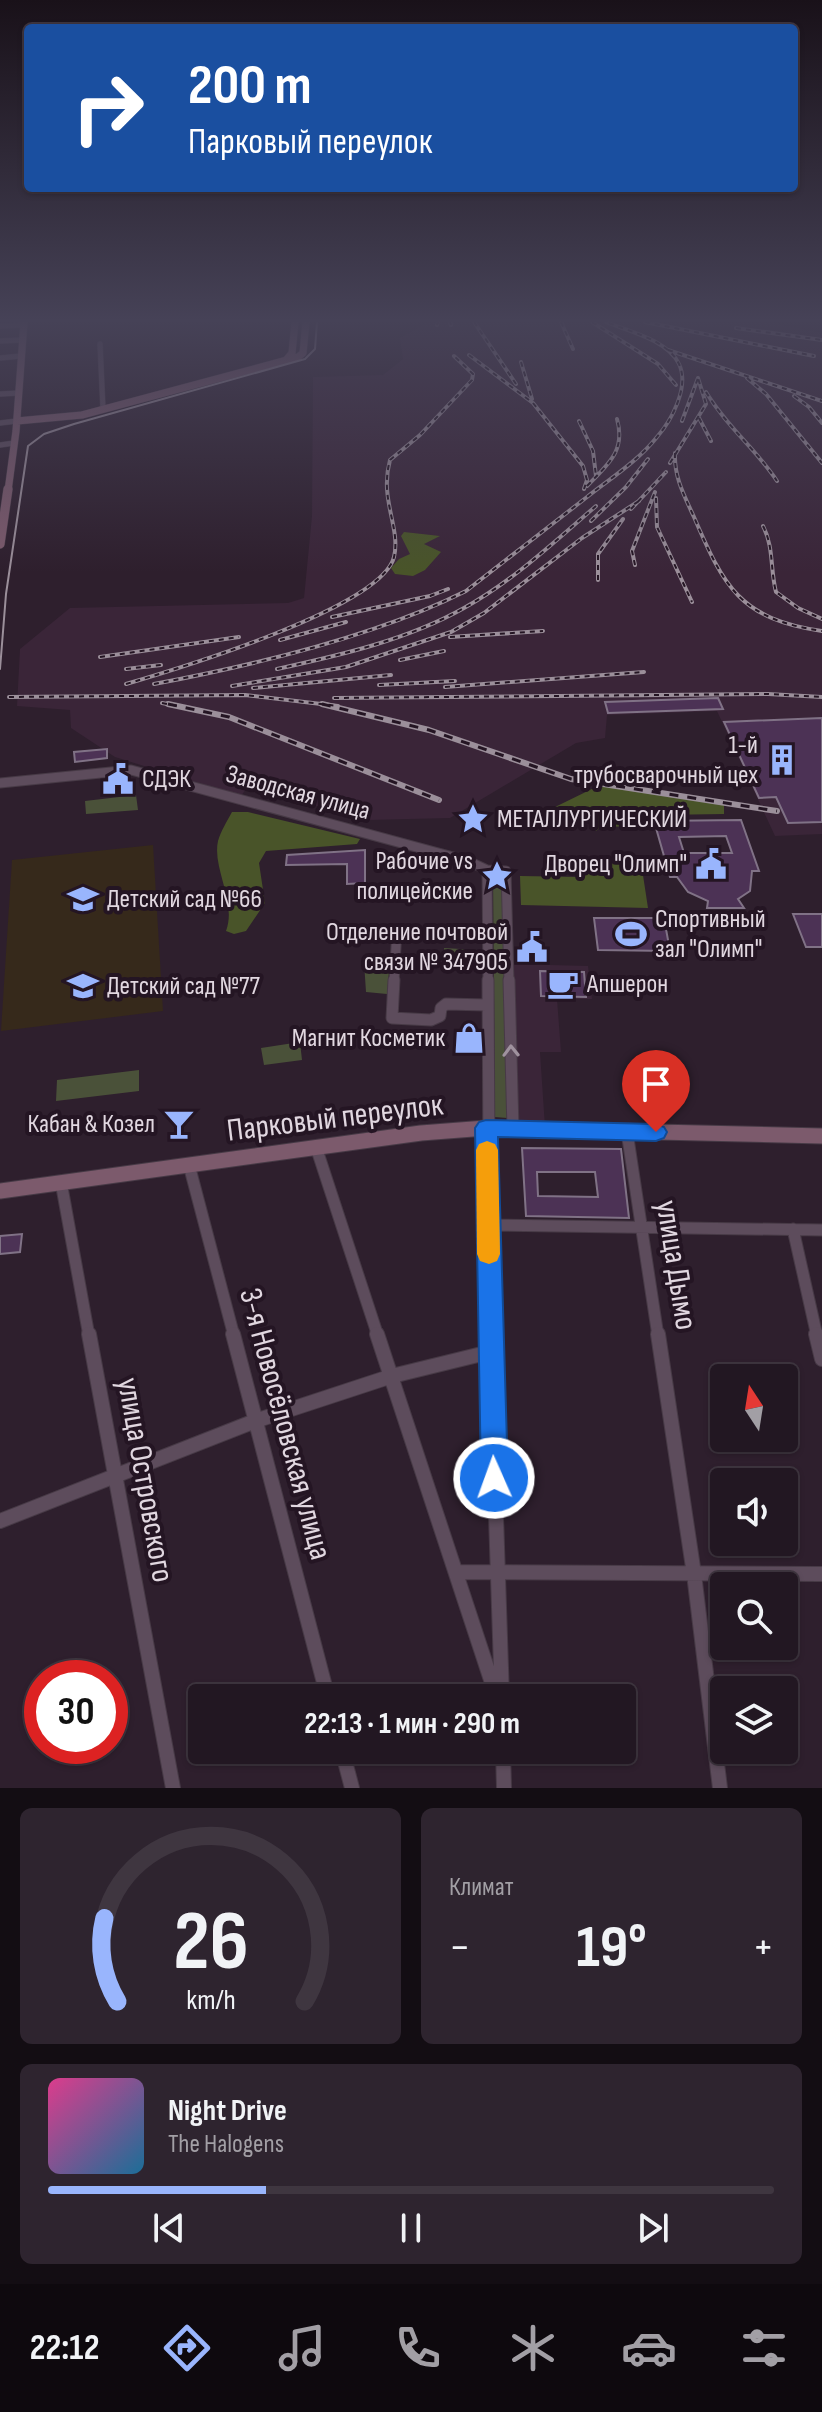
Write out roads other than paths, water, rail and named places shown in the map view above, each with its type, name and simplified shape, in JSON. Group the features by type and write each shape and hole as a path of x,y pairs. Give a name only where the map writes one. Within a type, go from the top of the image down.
{"main road":[{"path":"0,544 4,489 18,405"},
{"path":"17,425 82,415 116,405"},
{"name":"Парковый переулок","path":"0,1191 421,1133 486,1128 822,1136"}],"street":[{"path":"0,423 17,425"},
{"path":"0,445 14,443"},
{"name":"Заводская улица","path":"0,783 131,770 468,861 487,870"},
{"path":"500,1684 486,1128 487,870 506,871 513,1129"},
{"path":"397,929 392,1018 431,1020 440,1016 441,1008 446,1004 487,1005"},
{"name":"улица Дымо","path":"627,1132 694,1574 720,1788"},
{"path":"316,1147 495,1684"},
{"name":"3-я Новосёловская улица","path":"189,1165 324,1684"},
{"name":"улица Островского","path":"61,1182 173,1788"},
{"path":"488,1225 822,1230"},
{"path":"793,1229 822,1359"},
{"path":"0,1521 255,1421 392,1376 490,1352"},
{"path":"456,1572 822,1574"},
{"path":"346,1764 352,1788"},
{"path":"503,1764 504,1788"}],"tram line":[{"path":"0,669 6,594 28,446 44,434 140,405"}],"railway":[{"path":"126,684 230,651 317,616 354,596 381,576 394,557 395,546 387,488 390,460 448,405"},
{"path":"535,405 583,466 587,480 584,489"},
{"path":"154,684 313,648 393,622 466,591 641,454 668,422 676,405"},
{"path":"682,421 688,405"},
{"path":"675,455 705,405"},
{"path":"716,405 777,481"},
{"path":"775,405 822,463"},
{"path":"807,405 822,423"},
{"path":"699,418 711,441"},
{"path":"587,486 608,464 617,448 617,419"},
{"path":"579,421 593,451 596,476"},
{"path":"670,463 675,455"},
{"path":"675,455 678,478 687,501 715,563 738,596 772,618 822,631"},
{"path":"591,521 626,487 648,459"},
{"path":"638,502 666,472"},
{"path":"635,565 632,551 655,492"},
{"path":"656,498 657,527 692,602"},
{"path":"232,686 346,667 451,632 484,613 582,538 638,502"},
{"path":"631,509 638,502"},
{"path":"277,669 373,645 420,629 464,608 516,573 596,506"},
{"path":"598,580 598,554 623,519"},
{"path":"763,526 769,542 776,592 798,608 822,619"},
{"path":"332,617 430,596 448,589"},
{"path":"280,640 346,622"},
{"path":"450,637 543,631"},
{"path":"100,657 239,637"},
{"path":"400,660 444,651"},
{"path":"126,669 161,665"},
{"path":"445,687 644,672"},
{"path":"253,688 391,675"},
{"path":"379,685 455,681"},
{"path":"334,698 768,694 822,697"},
{"path":"9,697 245,695 323,704"},
{"path":"162,703 173,705"},
{"path":"168,704 173,705"},
{"path":"323,704 338,706"},
{"path":"323,704 429,730 571,779 777,811"},
{"path":"173,705 178,706"},
{"path":"173,705 229,717 439,800"}],"place":[{"name":"1-й трубосварочный цех","path":"782,760"},
{"name":"СДЭК","path":"118,779"},
{"name":"МЕТАЛЛУРГИЧЕСКИЙ","path":"473,819"},
{"name":"Дворец \"Олимп\"","path":"711,864"},
{"name":"Рабочие vs полицейские","path":"497,876"},
{"name":"Детский сад №66","path":"83,899"},
{"name":"Спортивный зал \"Олимп\"","path":"631,934"},
{"name":"Отделение почтовой связи № 347905","path":"532,947"},
{"name":"Апшерон","path":"563,984"},
{"name":"Детский сад №77","path":"83,986"},
{"name":"Магнит Косметик","path":"469,1038"},
{"name":"Кабан & Козел","path":"179,1124"}]}
